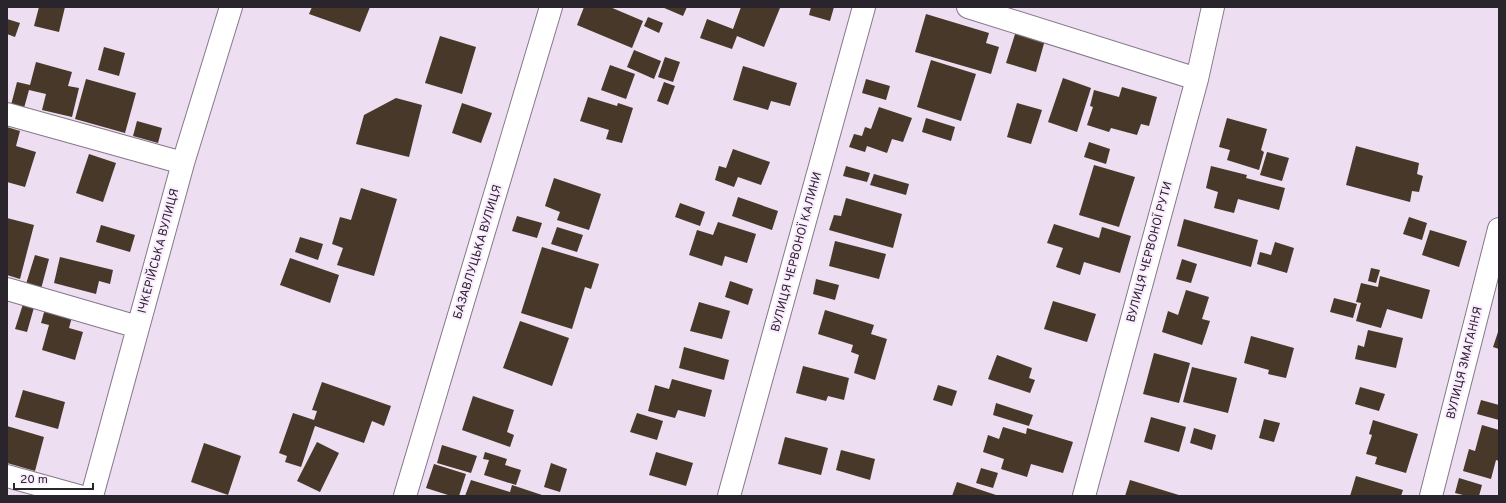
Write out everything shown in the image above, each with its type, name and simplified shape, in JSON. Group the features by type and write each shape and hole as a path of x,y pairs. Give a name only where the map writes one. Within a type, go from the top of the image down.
{"street":[{"name":"ІЧКЕРІЙСЬКА ВУЛИЦЯ","path":"92,496 183,163 231,7"},
{"name":"БАЗАВЛУЦЬКА ВУЛИЦЯ","path":"405,496 551,7"},
{"name":"ВУЛИЦЯ ЧЕРВОНОЇ КАЛИНИ","path":"729,496 864,7"},
{"path":"968,7 1197,79"},
{"name":"ВУЛИЦЯ ЧЕРВОНОЇ РУТИ","path":"1084,496 1197,79 1213,7"},
{"path":"7,114 183,163"},
{"name":"ВУЛИЦЯ ЗМАГАННЯ","path":"1431,496 1499,229"},
{"path":"7,289 138,327"},
{"path":"7,476 79,496"}],"building":[{"path":"39,7 65,7 59,32 34,26"},
{"path":"312,7 370,7 360,32 309,14"},
{"path":"584,7 610,7 643,21 632,48 577,25"},
{"path":"662,7 687,7 683,16"},
{"path":"741,7 780,8 764,47 737,36 732,49 700,38 707,19 733,29"},
{"path":"811,7 834,7 830,21 809,15"},
{"path":"926,14 989,33 986,43 999,47 991,74 915,52"},
{"path":"648,17 663,23 659,33 644,26"},
{"path":"7,19 20,23 15,37 7,34"},
{"path":"1016,31 1045,40 1036,72 1006,63"},
{"path":"440,36 476,47 462,94 425,83"},
{"path":"104,47 125,53 119,76 98,70"},
{"path":"634,50 661,61 654,79 627,67"},
{"path":"665,57 680,62 673,82 658,77"},
{"path":"931,60 976,74 961,121 917,107"},
{"path":"36,62 72,72 68,86 79,88 72,117 42,110 46,94 29,90 24,108 11,105 17,82 30,85"},
{"path":"610,65 635,74 626,99 601,90"},
{"path":"743,66 797,83 790,106 771,101 768,110 733,100"},
{"path":"1063,78 1091,88 1077,132 1048,122"},
{"path":"86,79 136,93 125,133 75,119"},
{"path":"866,79 890,86 886,100 862,93"},
{"path":"664,82 675,86 668,105 657,101"},
{"path":"1122,87 1157,97 1149,126 1141,124 1137,135 1111,128 1109,132 1087,125 1093,107 1090,106 1094,90 1119,97"},
{"path":"588,97 617,106 618,103 633,108 622,143 606,139 609,130 580,121"},
{"path":"396,98 422,105 409,157 356,144 364,115"},
{"path":"462,103 492,113 481,143 452,133"},
{"path":"1017,103 1042,110 1031,144 1007,137"},
{"path":"879,107 912,118 903,142 892,139 887,153 867,146 865,152 849,147 854,134 862,136 865,127 871,129"},
{"path":"926,118 955,127 951,141 922,132"},
{"path":"1227,118 1267,129 1261,150 1264,152 1259,170 1227,160 1230,150 1219,147"},
{"path":"137,121 162,128 158,143 133,136"},
{"path":"7,127 20,131 16,146 36,152 25,187 7,182"},
{"path":"1089,142 1110,149 1106,164 1084,157"},
{"path":"1356,146 1419,163 1417,174 1423,176 1419,192 1412,191 1410,202 1346,185"},
{"path":"733,149 770,162 761,185 738,177 734,187 715,180 719,166 726,168"},
{"path":"1267,152 1289,158 1282,181 1260,175"},
{"path":"89,154 116,163 103,202 76,193"},
{"path":"1094,165 1135,177 1119,227 1079,215"},
{"path":"846,166 870,173 867,182 843,176"},
{"path":"1211,166 1247,175 1246,178 1285,188 1279,210 1238,199 1234,213 1214,208 1218,192 1206,188"},
{"path":"874,174 909,184 906,195 870,185"},
{"path":"554,178 601,194 589,230 557,220 560,212 545,206"},
{"path":"361,188 397,199 374,276 337,265 343,248 332,244 340,217 351,220"},
{"path":"738,197 778,211 772,230 732,216"},
{"path":"846,198 902,214 893,248 829,230 834,215 841,216"},
{"path":"680,203 705,212 700,226 675,217"},
{"path":"517,216 542,223 537,238 512,231"},
{"path":"1409,217 1427,223 1422,240 1403,234"},
{"path":"7,218 34,225 20,279 7,275"},
{"path":"1184,219 1258,240 1251,267 1177,246"},
{"path":"718,222 756,234 747,263 725,256 722,266 689,255 697,230 713,235"},
{"path":"1054,224 1099,238 1102,227 1131,236 1120,273 1084,262 1080,275 1056,267 1063,248 1047,243"},
{"path":"101,225 135,235 130,252 96,242"},
{"path":"557,227 583,235 577,252 551,244"},
{"path":"1430,230 1467,241 1459,267 1422,255"},
{"path":"300,237 323,244 318,260 295,252"},
{"path":"835,241 886,254 879,279 829,266"},
{"path":"1275,242 1294,248 1287,273 1257,264 1260,252 1271,255"},
{"path":"542,247 599,264 591,289 585,287 572,329 521,313"},
{"path":"35,255 49,259 41,289 26,284"},
{"path":"60,257 113,270 110,284 99,281 96,294 54,283"},
{"path":"290,258 339,275 330,303 280,285"},
{"path":"1182,259 1197,264 1191,283 1176,279"},
{"path":"1371,268 1380,270 1376,283 1368,281"},
{"path":"1380,276 1430,290 1422,319 1387,309 1381,328 1356,321 1361,303 1356,302 1361,283 1378,287"},
{"path":"816,279 839,285 835,300 813,294"},
{"path":"730,281 753,289 748,305 725,297"},
{"path":"1186,290 1209,297 1202,319 1210,321 1202,345 1162,332 1168,311 1178,315"},
{"path":"1334,298 1357,304 1353,318 1330,312"},
{"path":"24,301 35,304 27,332 15,329"},
{"path":"1053,301 1096,314 1087,342 1044,329"},
{"path":"699,302 730,311 722,339 690,331"},
{"path":"45,309 72,317 69,328 83,332 75,360 42,350 49,325 41,323"},
{"path":"825,310 874,325 871,334 887,339 875,380 854,373 859,355 851,352 853,345 818,334"},
{"path":"520,321 569,338 552,386 503,368"},
{"path":"1499,329 1499,349 1493,347"},
{"path":"1368,330 1403,338 1396,368 1355,359 1358,345 1364,347"},
{"path":"1251,336 1294,348 1286,378 1268,374 1269,370 1244,363"},
{"path":"684,347 729,360 724,380 679,368"},
{"path":"1154,353 1190,363 1179,403 1143,394"},
{"path":"997,355 1032,368 1029,378 1035,380 1030,393 988,379"},
{"path":"803,366 849,378 844,400 828,396 826,401 796,393"},
{"path":"1192,367 1237,378 1228,413 1183,402"},
{"path":"672,379 712,390 705,417 678,410 675,418 648,411 655,385 669,389"},
{"path":"322,382 391,406 384,426 372,421 364,443 315,426 301,467 285,462 287,456 279,453 293,413 314,420 317,411 312,410"},
{"path":"938,385 957,391 952,406 933,400"},
{"path":"1360,387 1385,394 1379,411 1355,404"},
{"path":"23,390 65,402 58,429 15,417"},
{"path":"473,396 514,410 507,432 514,435 510,447 462,430"},
{"path":"1481,400 1499,405 1499,420 1477,414"},
{"path":"996,403 1033,415 1029,426 993,415"},
{"path":"637,413 663,421 657,440 630,432"},
{"path":"1151,417 1186,427 1179,452 1144,442"},
{"path":"1264,419 1280,423 1274,442 1259,438"},
{"path":"1373,420 1418,434 1406,473 1375,464 1377,457 1366,454 1372,435 1369,434"},
{"path":"1482,425 1499,430 1499,461 1496,460 1491,479 1463,471 1469,449 1475,451"},
{"path":"7,426 44,437 35,471 7,463"},
{"path":"1003,427 1026,434 1027,428 1073,442 1063,473 1031,464 1027,477 1001,469 1004,459 983,452 988,435 999,439"},
{"path":"1194,428 1216,435 1212,450 1190,443"},
{"path":"785,437 828,448 821,475 778,464"},
{"path":"317,442 339,453 320,492 297,481"},
{"path":"204,443 241,456 228,495 191,482"},
{"path":"442,445 477,456 471,473 437,463"},
{"path":"841,450 875,459 870,480 836,470"},
{"path":"485,452 507,459 505,465 521,470 516,485 484,475 489,460 483,459"},
{"path":"656,452 693,463 686,486 649,475"},
{"path":"551,463 567,469 560,492 544,487"},
{"path":"434,464 466,474 459,496 451,496 426,488"},
{"path":"981,468 998,473 993,488 976,483"},
{"path":"1356,476 1403,490 1401,496 1350,496"},
{"path":"1459,478 1482,485 1479,496 1467,496 1455,493"},
{"path":"471,480 510,492 512,485 545,496 465,496"},
{"path":"1130,480 1182,496 1125,496"},
{"path":"957,482 999,496 952,496"}]}
